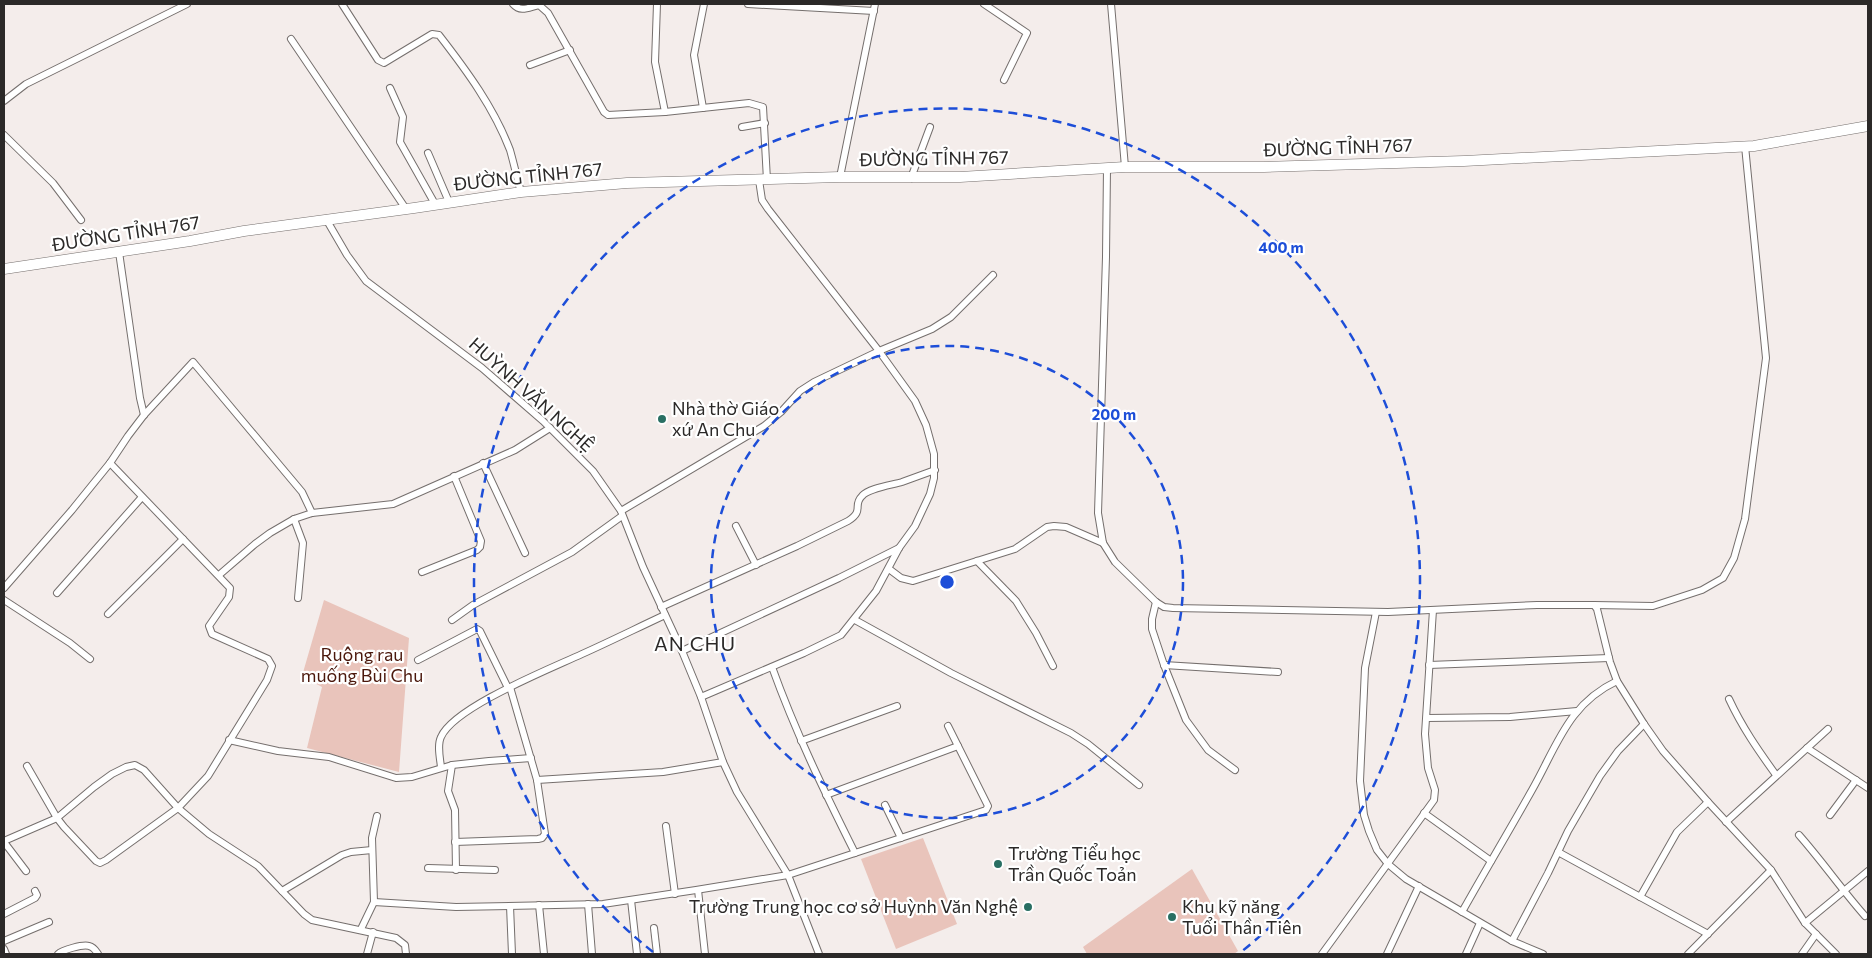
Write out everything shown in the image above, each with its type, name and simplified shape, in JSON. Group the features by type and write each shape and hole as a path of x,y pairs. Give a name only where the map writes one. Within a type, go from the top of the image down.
{"main road":[{"name":"ĐƯỜNG TỈNH 767","path":"4,269 244,231 521,192 627,183 960,177 1125,167 1264,167 1464,161 1745,146 1868,126"}],"street":[{"path":"4,102 26,84 187,4"},
{"path":"342,4 378,60 384,63 432,34 439,35 481,92 496,120 510,151 521,192"},
{"path":"513,4 521,9 540,5 544,8 570,50 604,112 608,115 665,112 749,103 763,107 765,123 762,200 879,350 915,401 926,425 934,454 935,470 930,494 915,526 899,548 876,592 847,629 836,638 700,697"},
{"path":"657,4 655,62 665,112"},
{"path":"703,108 694,55 704,4"},
{"path":"748,4 874,11"},
{"path":"840,178 876,4"},
{"path":"984,4 1027,33 1004,80"},
{"path":"1111,4 1125,167"},
{"path":"291,39 406,209"},
{"path":"530,64 570,50"},
{"path":"390,88 404,117 400,142 435,204"},
{"path":"742,127 765,123"},
{"path":"911,178 930,126"},
{"path":"4,135 53,183 81,220"},
{"path":"1107,168 1098,513 1103,544 1115,562 1156,602 1164,607 1173,608 1376,612 1538,605 1653,606 1702,590 1723,578 1734,558 1745,519 1766,358 1745,146"},
{"path":"428,153 449,202"},
{"name":"HUỲNH VĂN NGHỆ","path":"326,219 347,255 366,281 482,368 550,428 593,471 622,514 682,651 723,762 737,792 788,875 819,954"},
{"path":"119,252 144,415"},
{"path":"452,620 473,605 572,552 622,514 764,426 781,412 800,391 814,382 879,350 932,328 951,317 993,275"},
{"path":"4,588 72,510 110,463 144,415 192,362 196,363 302,492 312,513"},
{"path":"219,575 270,533 294,520 312,513 393,504 515,450 550,428"},
{"path":"27,766 58,818 86,851 100,863 178,808 208,776 267,680 272,666 268,660 212,634 209,626 229,597 230,588 110,463"},
{"path":"483,463 525,553"},
{"path":"662,608 856,516 858,502 867,492 935,470"},
{"path":"422,572 480,547 481,541 454,476"},
{"path":"57,592 142,496"},
{"path":"294,520 303,543 298,598"},
{"path":"736,526 756,565"},
{"path":"888,569 901,578 913,580 1016,550 1047,527 1054,526 1066,526 1103,544"},
{"path":"108,614 183,539"},
{"path":"682,651 899,548"},
{"path":"977,561 1016,601 1036,633 1053,666"},
{"path":"4,600 70,643 90,659"},
{"path":"1156,602 1152,628 1164,665 1188,723 1211,752 1235,770"},
{"path":"1594,605 1597,609 1609,658 1618,681 1644,724 1663,751 1771,870 1805,922 1836,954"},
{"path":"1323,954 1434,800 1435,790 1428,768 1426,734 1432,610"},
{"path":"1376,612 1365,668 1360,781 1364,815 1368,831 1377,850 1388,864 1419,886 1480,923 1538,953"},
{"path":"441,767 440,737 446,729 466,712 509,688 665,615"},
{"path":"854,620 951,673 1071,733 1088,744 1139,785"},
{"path":"418,660 477,629 480,631 509,688 537,780 544,834 542,838 455,842"},
{"path":"1429,665 1609,658"},
{"path":"1164,665 1278,672"},
{"path":"772,666 801,741 855,853"},
{"path":"1462,912 1533,788 1564,729 1590,698 1600,690 1618,681"},
{"path":"1729,699 1754,745 1776,775"},
{"path":"801,741 897,706"},
{"path":"1426,718 1510,717 1577,712"},
{"path":"1512,941 1568,831 1600,776 1618,751 1644,724"},
{"path":"374,902 456,907 603,904 788,875 986,810 988,806 948,726"},
{"path":"1726,822 1828,729"},
{"path":"229,740 278,751 329,757 396,778 412,777 441,767 489,760 531,758"},
{"path":"826,795 958,746"},
{"path":"1808,748 1868,788"},
{"path":"537,780 663,772 723,762"},
{"path":"26,871 4,842 58,818 106,778 126,767 134,765 144,770 178,808 209,834 258,866 312,920 361,929 402,941 405,945 406,954"},
{"path":"452,766 448,791 455,810 456,870"},
{"path":"1830,814 1856,780"},
{"path":"1640,897 1677,832 1708,802"},
{"path":"885,805 901,838"},
{"path":"1424,813 1491,861"},
{"path":"361,929 374,902 372,838 377,816"},
{"path":"666,826 675,894"},
{"path":"1799,835 1865,916"},
{"path":"282,891 342,855 372,850"},
{"path":"1558,852 1708,934"},
{"path":"428,868 495,870"},
{"path":"1688,954 1771,870"},
{"path":"1805,922 1868,871"},
{"path":"1387,954 1419,886"},
{"path":"698,890 705,954"},
{"path":"4,914 35,898 37,895 35,891"},
{"path":"631,900 637,954"},
{"path":"588,904 592,954"},
{"path":"538,905 544,954"},
{"path":"510,906 512,954"},
{"path":"4,941 49,922"},
{"path":"1466,954 1480,923"},
{"path":"654,928 657,954"},
{"path":"367,954 373,932"},
{"path":"1802,954 1816,934"},
{"path":"58,954 61,951 86,946 94,949 98,954"},
{"path":"4,949 6,954"}],"green space":[{"name":"Ruộng rau muống Bùi Chu","path":"324,600 409,638 399,772 307,748 322,687 302,676"},
{"path":"923,838 957,924 896,949 861,859"},
{"name":"Khu kỹ năng Tuổi Thần Tiên","path":"1192,869 1238,951 1234,954 1087,954 1083,947"}],"place":[{"name":"Nhà thờ Giáo xứ An Chu","path":"662,419"},
{"name":"Trường Tiểu học Trần Quốc Toản","path":"998,864"},
{"name":"Trường Trung học cơ sở Huỳnh Văn Nghệ","path":"1028,907"},
{"name":"Khu kỹ năng Tuổi Thần Tiên","path":"1172,917"}],"district":[{"name":"AN CHU","path":"695,644"}]}
